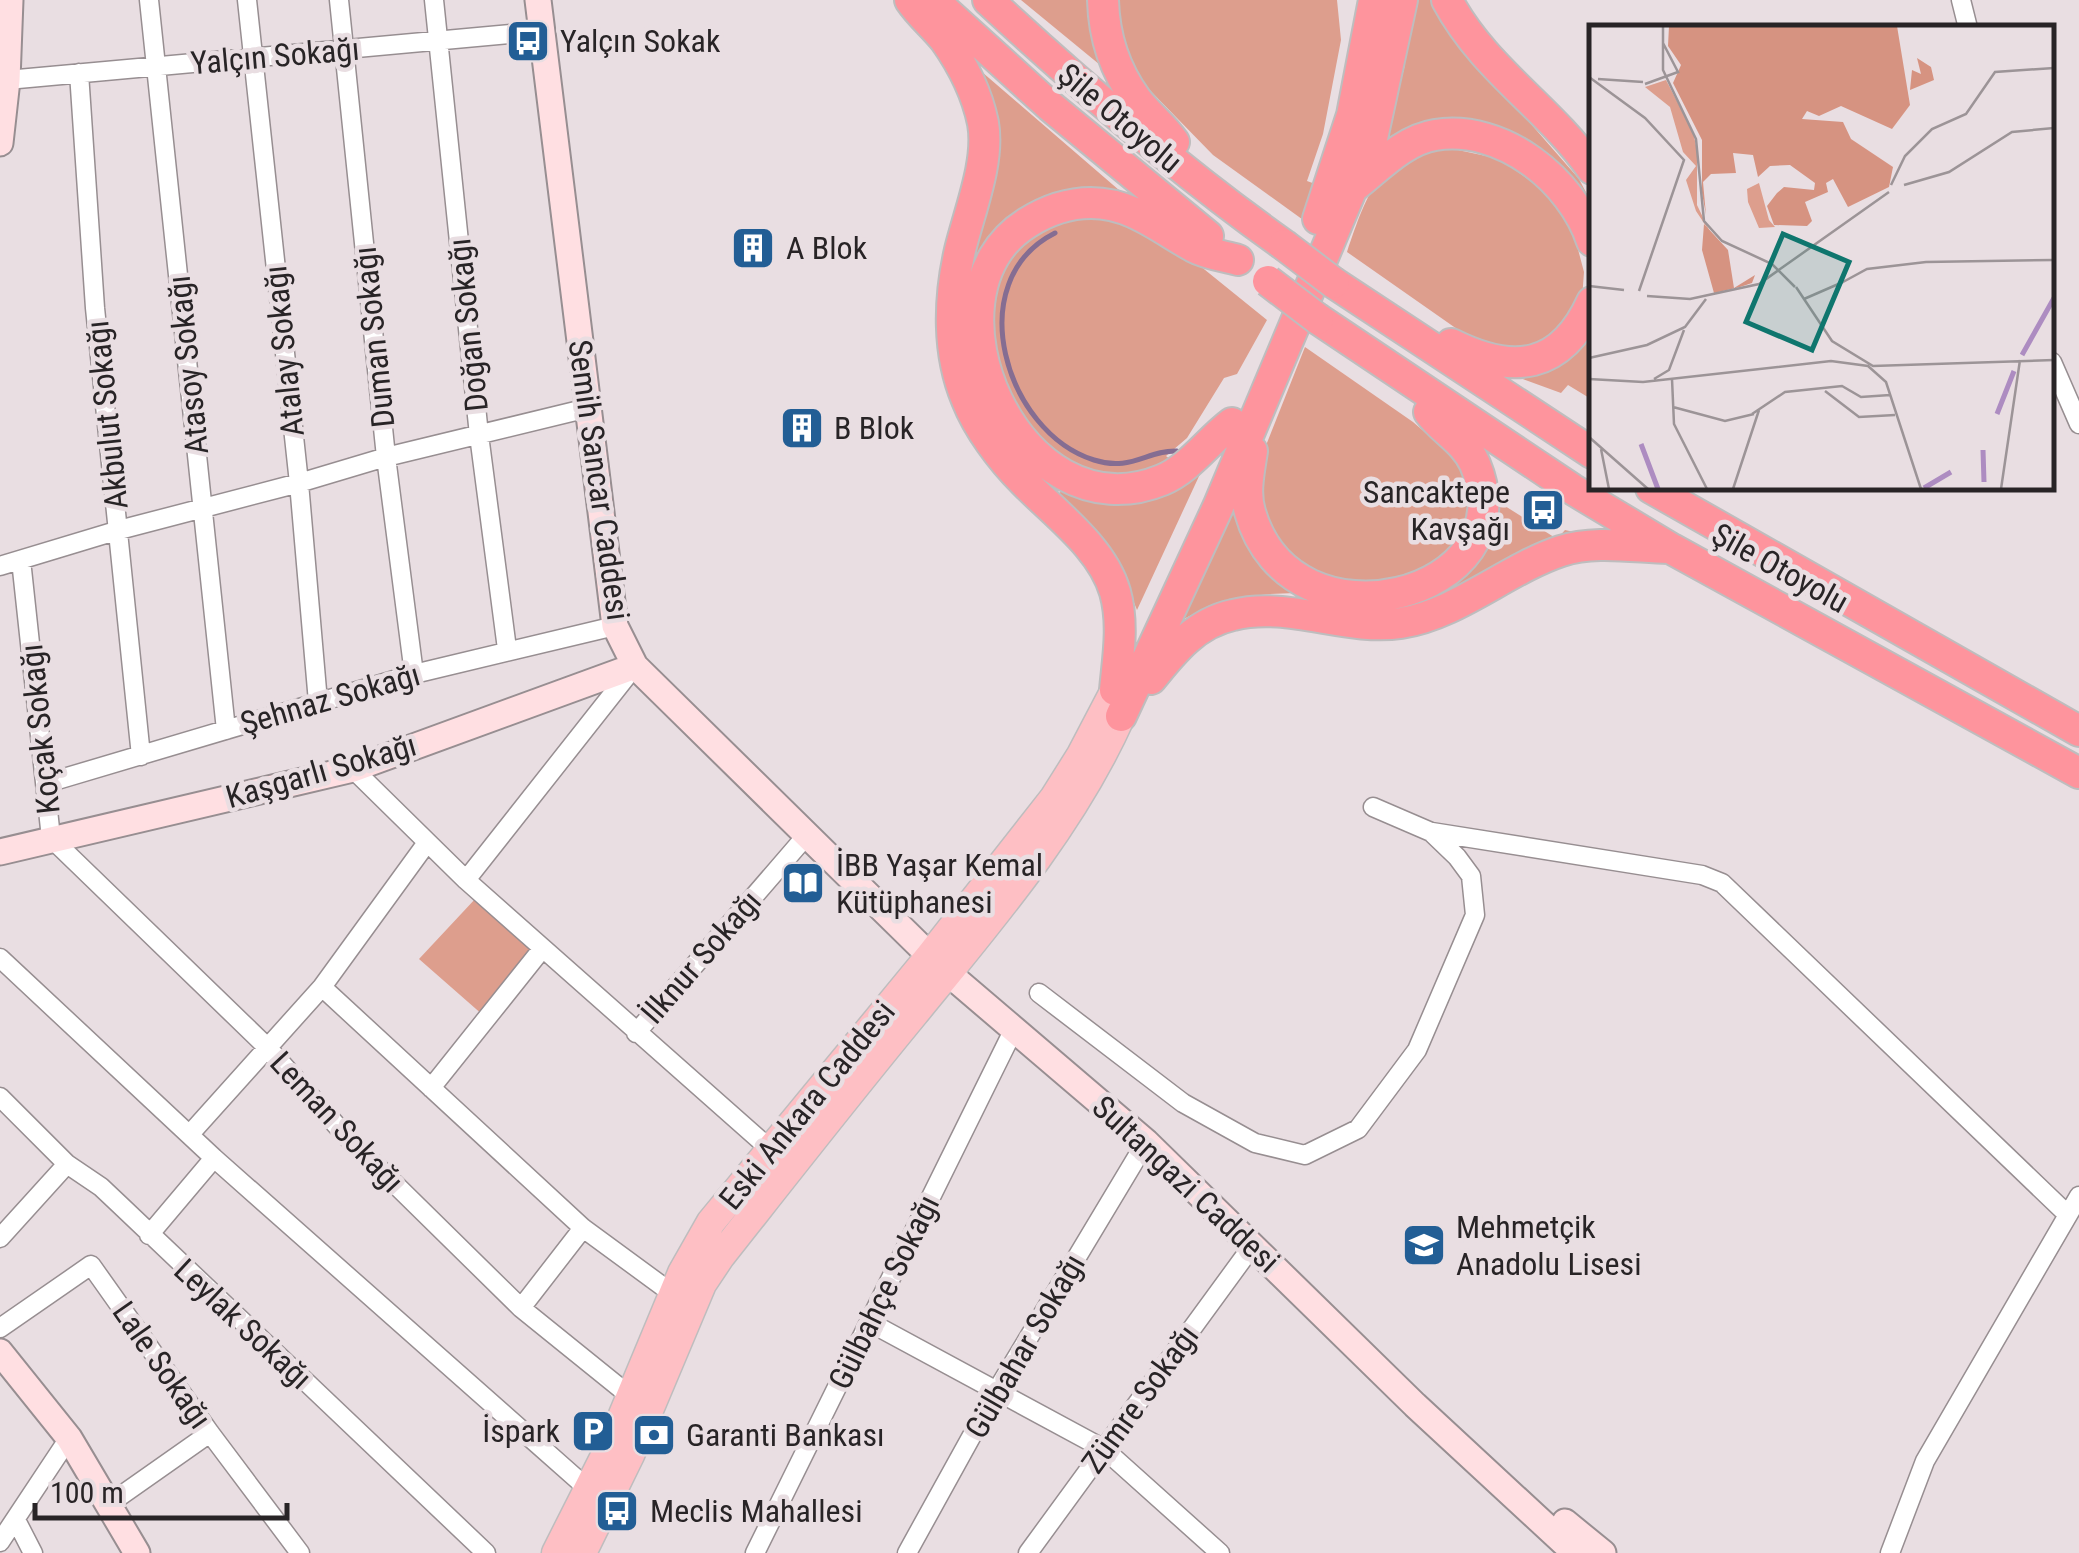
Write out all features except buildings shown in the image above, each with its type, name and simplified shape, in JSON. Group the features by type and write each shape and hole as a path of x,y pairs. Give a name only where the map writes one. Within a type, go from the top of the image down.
{"highway":[{"path":"910,0 944,39 967,76 984,125 978,191 960,251 950,313 956,362 966,399 983,430 1019,477 1078,535 1114,590 1120,634 1118,703"},
{"name":"Şile Otoyolu","path":"933,0 1050,106 1238,260 1404,378 1572,489 1672,548 2079,773"},
{"path":"988,0 1211,193 1396,326 1589,450"},
{"path":"1103,0 1104,30 1114,60 1136,99 1170,136 1211,193"},
{"path":"1352,114 1350,79 1356,0"},
{"path":"1374,0 1352,114 1244,421 1249,510 1262,544 1291,577 1349,596 1392,595 1429,585 1470,546 1482,516 1481,484 1474,460 1456,436 1436,421 1404,378"},
{"path":"1118,703 1210,483 1244,421 1353,187 1376,124 1402,0"},
{"path":"1448,0 1461,25 1502,75 1589,166"},
{"path":"1353,187 1407,145 1435,135 1474,136 1526,158 1550,176 1570,199 1589,236"},
{"path":"1238,260 1198,249 1149,218 1118,208 1093,203 1066,206 1040,215 1010,233 991,259 980,292 978,327 996,398 1011,426 1051,468 1082,486 1110,491 1143,487 1167,478 1244,421"},
{"path":"1396,326 1482,359 1514,364 1561,347 1580,327 1589,308"},
{"name":"Şile Otoyolu","path":"1654,490 2079,730"},
{"path":"1688,490 1748,544"},
{"path":"1118,703 1204,625 1232,615 1259,610 1359,623 1401,623 1443,608 1564,550 1598,545 1672,548"}],"main road":[{"name":"Eski Ankara Caddesi","path":"582,1553 630,1455 702,1284 939,965 1118,703"},
{"name":"Eski Ankara Caddesi","path":"556,1553 710,1222 939,965"},
{"path":"568,1553 588,1488"}],"street":[{"path":"0,144 7,80 4,38 10,0"},
{"name":"Atasoy Sokağı","path":"149,0 226,730"},
{"name":"Atalay Sokağı","path":"247,0 299,483 318,702"},
{"name":"Duman Sokağı","path":"339,0 386,456 414,674"},
{"name":"Doğan Sokağı","path":"434,0 479,435 507,649"},
{"name":"Semih Sancar Caddesi","path":"538,0 615,626 635,666 939,965"},
{"path":"1961,0 1967,25"},
{"name":"Yalçın Sokağı","path":"7,80 543,31"},
{"name":"Akbulut Sokağı","path":"78,73 96,308 142,756"},
{"path":"2054,367 2079,424"},
{"path":"0,566 386,456 588,408"},
{"name":"Koçak Sokağı","path":"20,560 52,838"},
{"name":"Şehnaz Sokağı","path":"47,782 414,674 615,626"},
{"path":"466,880 635,666"},
{"name":"Kaşgarlı Sokağı","path":"0,852 353,769 635,666"},
{"path":"353,769 426,844 771,1150"},
{"path":"1373,807 1431,832 1702,874 1722,882 2068,1214"},
{"path":"1039,993 1184,1103 1255,1143 1305,1155 1358,1129 1417,1050 1474,915 1471,876 1431,832"},
{"name":"İlknur Sokağı","path":"636,1033 806,836"},
{"name":"Leman Sokağı","path":"52,838 268,1048 346,1134 521,1308 630,1396"},
{"path":"190,1134 322,987 426,844"},
{"path":"431,1088 542,949"},
{"path":"0,958 214,1158 588,1488"},
{"name":"Sultangazi Caddesi","path":"939,965 1146,1142 1415,1405 1576,1553"},
{"path":"322,987 583,1228 674,1294"},
{"name":"Gülbahçe Sokağı","path":"755,1553 1013,1031"},
{"name":"Leylak Sokağı","path":"0,1098 66,1164 101,1187 486,1553"},
{"name":"Gülbahar Sokağı","path":"907,1553 996,1392 1146,1142"},
{"path":"149,1235 214,1158"},
{"path":"0,1238 66,1164"},
{"path":"1890,1553 1925,1461 2079,1196"},
{"path":"521,1308 583,1228"},
{"name":"Zümre Sokağı","path":"1028,1553 1253,1245"},
{"name":"Lale Sokağı","path":"0,1328 91,1265 300,1553"},
{"path":"869,1322 1104,1449 1220,1553"},
{"path":"4,1369 69,1438 136,1553"},
{"name":"Sultangazi Caddesi","path":"1415,1405 1432,1408 1603,1553"},
{"path":"109,1504 210,1433"},
{"path":"0,1542 69,1438"},
{"path":"16,1520 33,1553"}],"shaded area":[{"path":"1021,0 1092,0 1105,69"},
{"path":"1114,0 1337,0 1341,40 1323,134 1307,181 1318,185 1306,222 1213,155 1135,75 1119,43"},
{"path":"1414,0 1436,0 1496,84 1579,179 1589,198 1589,214 1522,142 1383,148 1404,69"},
{"path":"975,66 1134,203 1013,216 992,236 972,269 998,160 996,108 991,108"},
{"path":"1444,147 1500,159 1547,193 1570,219 1584,272 1582,299 1568,327 1539,342 1513,349 1477,343 1347,252 1378,182 1403,162"},
{"path":"1091,215 1122,221 1194,261 1267,320 1237,374 1224,378 1187,438 1166,456 1171,460 1139,474 1092,474 1048,449 1022,419 996,353 993,292 1004,263 1039,228"},
{"path":"1589,327 1589,398 1568,385 1561,393 1512,375"},
{"path":"1305,347 1413,422 1468,469 1473,489 1466,528 1437,566 1387,584 1326,579 1289,560 1260,511 1259,463"},
{"path":"1207,459 1137,610 1119,565 1058,495 1063,489 1102,502 1129,500"},
{"path":"1237,487 1243,523 1253,548 1296,593 1233,600 1175,624"},
{"path":"1494,499 1557,539 1565,530 1578,533 1455,592 1451,584"},
{"path":"476,898 534,952 484,1016 419,959"}],"waterway":[{"path":"1055,233 1026,255 1008,285 1002,319 1006,354 1018,389 1037,419 1063,444 1094,460 1118,464 1177,451"}],"place":[{"name":"Yalçın Sokak","path":"528,41"},
{"name":"A Blok","path":"753,248"},
{"name":"B Blok","path":"802,428"},
{"name":"Sancaktepe Kavşağı","path":"1543,510"},
{"name":"İBB Yaşar Kemal Kütüphanesi","path":"803,883"},
{"name":"Mehmetçik Anadolu Lisesi","path":"1424,1245"},
{"name":"İspark","path":"593,1431"},
{"name":"Garanti Bankası","path":"654,1435"},
{"name":"Meclis Mahallesi","path":"617,1511"}]}
